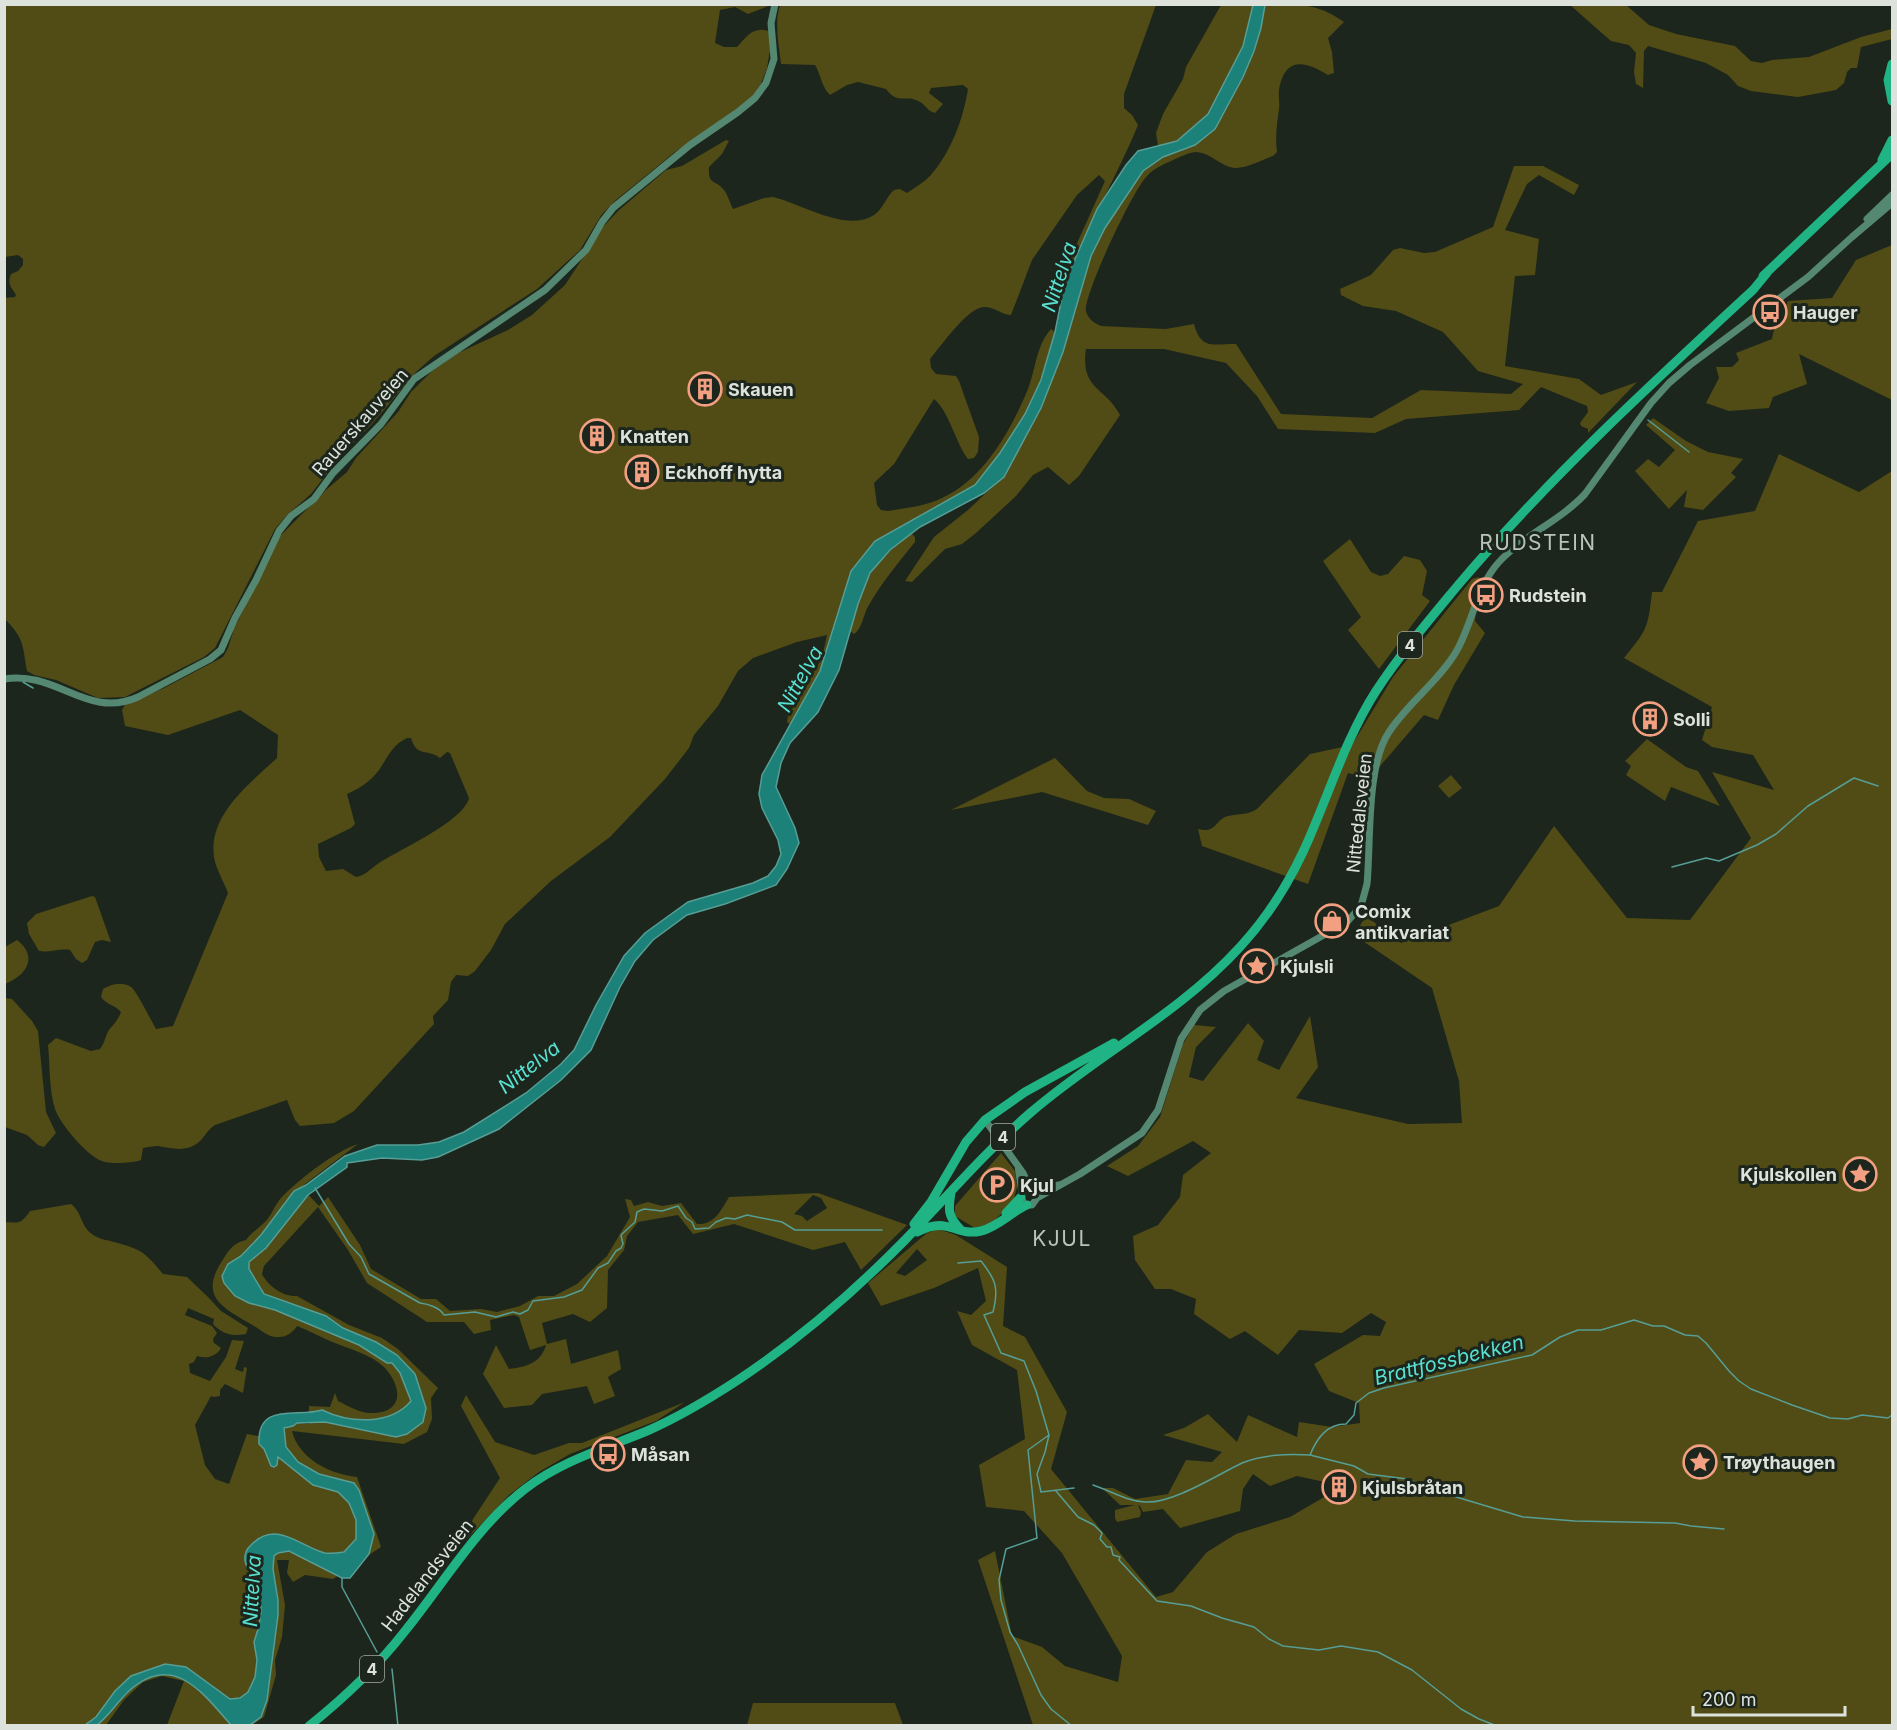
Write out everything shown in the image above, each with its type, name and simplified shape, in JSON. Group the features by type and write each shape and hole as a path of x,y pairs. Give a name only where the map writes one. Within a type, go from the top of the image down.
{"highway":[{"path":"1893,64 1889,73 1893,101"},
{"name":"4","path":"1879,167 1893,140"},
{"name":"4","path":"893,1253 1025,1117 1200,980 1240,940 1263,912 1294,861 1338,752 1364,703 1394,659 1446,592 1584,442 1893,154"},
{"name":"4","path":"1879,167 1893,160"},
{"name":"4","path":"1109,1052 1202,984 1243,943 1266,915 1298,863 1342,754 1367,706 1408,646 1466,576 1587,446 1753,290 1767,273"},
{"name":"4","path":"893,1253 930,1202 966,1142 985,1120 1034,1087 1126,1036"},
{"path":"952,1191 949,1213 951,1220 960,1229"},
{"name":"4","path":"910,1236 934,1225 979,1232 1001,1221 1023,1198"},
{"name":"Hadelandsveien","path":"309,1725 346,1695 385,1655 482,1531 498,1512 519,1494 562,1466 657,1426 721,1392 808,1328 893,1253"}],"main road":[{"name":"Rauerskauveien","path":"4,679 20,677 34,679 52,684 86,700 113,704 138,697 214,656 225,643 235,618 279,531 291,516 314,499 333,473 381,424 414,379 545,290 586,250 605,217 613,208 690,145 755,98 766,83 774,59 771,23 775,4"},
{"name":"Nittedalsveien","path":"1852,237 1857,229 1893,195"},
{"name":"Nittedalsveien","path":"1059,1185 1031,1190 1023,1198 1034,1203 1037,1198 1117,1151 1146,1129 1160,1105 1181,1039 1192,1019 1205,1005 1230,987 1336,930 1350,920 1359,909 1367,884 1375,767 1381,746 1392,727 1453,657 1484,584 1497,565 1585,494 1651,403 1675,378 1808,277 1893,203"},
{"path":"985,1120 1010,1153 1037,1198"},
{"path":"1018,1166 1023,1198"}],"shaded area":[{"path":"5,5 771,5 748,14 735,7 720,10 715,43 724,47 737,47 754,31 763,30 769,31 770,50 761,84 752,97 736,111 675,152 616,200 602,214 580,250 537,289 434,356 416,372 372,424 344,452 311,494 275,529 215,648 204,657 125,697 98,698 56,680 27,671 19,638 5,619 4,298 16,295 9,281 11,274 23,265 23,259 18,255 5,257"},
{"path":"780,5 1156,5 1124,94 1124,108 1138,125 1071,269 1065,270 1105,181 1099,175 1077,195 1032,260 1011,315 988,307 970,313 930,359 931,368 936,374 956,376 959,381 979,437 978,452 974,458 968,459 944,411 934,399 894,464 874,483 877,505 881,510 888,511 929,503 957,490 971,479 994,452 1013,421 1028,389 1042,343 1051,329 1055,332 1041,380 1025,414 1000,453 975,485 875,541 851,571 820,671 791,725 787,722 788,716 822,658 827,635 797,642 753,658 738,671 718,706 694,735 689,748 665,779 610,837 551,881 505,924 491,950 475,971 468,976 456,975 451,982 448,1000 433,1016 434,1024 354,1111 334,1123 300,1126 287,1100 215,1125 199,1142 189,1148 158,1146 143,1148 141,1160 123,1163 105,1162 91,1155 76,1140 55,1109 48,1045 56,1038 91,1051 100,1049 121,1012 101,997 103,989 117,984 128,985 133,989 156,1029 173,1026 228,893 214,857 217,827 243,790 277,758 278,735 240,710 168,735 125,726 122,710 125,705 164,688 223,657 234,629 279,537 347,472 356,458 398,412 411,392 432,371 458,353 508,330 532,315 565,285 603,227 618,211 666,170 682,166 726,140 729,141 722,154 709,167 709,173 711,180 725,192 733,209 773,197 824,215 851,221 863,220 874,215 894,190 900,189 907,193 930,176 944,157 959,124 968,89 963,85 931,88 929,93 943,104 935,113 915,100 895,97 886,89 858,82 847,85 830,95 815,65 781,64 777,34","holes":["407,738 411,738 419,750 440,758 447,752 450,753 469,798 465,807 444,825 362,875 356,877 343,869 326,871 319,857 318,844 355,824 347,794 368,781 379,770 394,748"]},
{"path":"1221,5 1253,5 1243,46 1208,114 1177,141 1158,146 1156,133 1163,114"},
{"path":"1265,5 1306,6 1324,11 1344,22 1328,38 1334,73 1328,75 1311,67 1297,64 1286,71 1279,90 1277,152 1273,156 1249,166 1234,168 1202,153 1194,152 1150,173 1121,219 1092,285 1087,301 1088,316 1101,326 1166,329 1194,324 1204,342 1214,345 1236,344 1281,414 1372,418 1421,390 1511,394 1523,384 1478,371 1443,332 1396,311 1363,306 1341,295 1340,289 1371,275 1393,250 1400,248 1424,253 1435,252 1493,227 1514,166 1543,166 1579,185 1574,195 1539,175 1527,184 1505,230 1539,239 1535,275 1515,276 1505,366 1579,379 1601,395 1637,382 1588,433 1588,429 1580,423 1588,412 1587,406 1541,387 1519,410 1406,419 1375,433 1278,429 1257,396 1226,363 1164,349 1086,349 1085,362 1090,381 1120,415 1079,476 1069,485 1048,467 1033,475 1016,496 976,533 962,544 945,549 912,582 905,581 934,537 968,510 1004,476 1063,352 1091,256 1105,228 1143,171 1163,157 1195,145 1215,129 1254,51"},
{"path":"1570,5 1626,5 1649,25 1676,34 1735,46 1751,61 1762,63 1809,57 1861,37 1892,29 1892,39 1861,47 1857,68 1851,68 1847,72 1844,83 1836,90 1798,97 1751,91 1738,86 1728,75 1706,63 1648,46 1644,51 1643,88 1636,84 1634,72 1636,53 1629,45 1611,41"},
{"path":"1892,245 1892,400 1799,354 1807,384 1773,397 1769,408 1729,411 1706,403 1719,378 1716,367 1732,367 1739,360 1736,353 1772,339 1776,324 1788,301 1832,298 1856,260"},
{"path":"1653,418 1686,441 1708,452 1743,459 1731,473 1736,477 1703,510 1684,507 1687,490 1669,509 1635,471 1648,459 1659,467 1675,450 1646,425"},
{"path":"1779,454 1859,492 1892,471 1892,1725 1033,1725 978,1560 995,1551 1012,1636 1042,1647 1065,1666 1118,1682 1122,1656 1062,1553 1024,1511 986,1507 979,1465 1025,1439 1017,1370 972,1345 957,1311 971,1315 986,1301 978,1268 934,1288 881,1306 868,1283 927,1233 938,1229 956,1235 1007,1267 1003,1326 1025,1337 1067,1412 1051,1469 1156,1597 1173,1592 1207,1552 1236,1534 1290,1517 1343,1486 1297,1476 1270,1486 1253,1474 1243,1489 1240,1511 1180,1528 1163,1509 1143,1512 1138,1505 1141,1512 1140,1517 1117,1522 1115,1510 1135,1505 1120,1505 1102,1488 1113,1488 1135,1499 1168,1494 1186,1460 1212,1462 1222,1452 1163,1435 1184,1428 1208,1414 1237,1442 1248,1415 1297,1437 1299,1422 1332,1427 1360,1423 1359,1403 1329,1391 1314,1364 1363,1335 1380,1336 1386,1322 1371,1313 1342,1333 1299,1330 1278,1355 1245,1331 1230,1339 1194,1314 1196,1299 1171,1289 1155,1289 1135,1260 1133,1236 1158,1225 1180,1197 1183,1175 1211,1153 1193,1141 1128,1176 1107,1166 1138,1146 1160,1117 1183,1044 1194,1025 1216,1027 1196,1047 1189,1077 1203,1081 1248,1023 1264,1041 1257,1060 1279,1070 1310,1016 1318,1067 1296,1098 1408,1124 1462,1123 1459,1081 1432,988 1354,935 1366,916 1401,943 1499,906 1554,826 1627,918 1690,920 1751,838 1712,772 1774,790 1753,755 1712,747 1702,740 1712,707 1624,658 1645,628 1652,592 1662,592 1698,521 1755,511","holes":["917,1249 927,1260 905,1276 896,1273"]},
{"path":"911,533 915,537 915,542 879,588 854,634 850,631 867,580 884,556"},
{"path":"1350,539 1371,572 1380,576 1388,574 1404,556 1420,560 1427,571 1422,595 1430,601 1379,669 1348,630 1361,617 1323,561"},
{"path":"1479,577 1475,621 1485,633 1454,685 1438,720 1424,715 1369,779 1348,773 1308,884 1202,846 1198,829 1209,830 1223,818 1249,813 1257,809 1310,754 1352,745 1393,677 1472,579"},
{"path":"1647,739 1686,767 1698,771 1720,806 1671,787 1665,801 1626,775 1631,766 1625,761"},
{"path":"1055,758 1087,791 1104,798 1129,799 1156,811 1148,825 1042,792 951,810"},
{"path":"1451,775 1462,788 1449,798 1438,786"},
{"path":"95,897 111,942 102,940 95,942 87,960 82,963 70,950 39,951 29,934 27,923 36,914"},
{"path":"17,940 24,946 27,953 27,965 19,976 5,984 5,947"},
{"path":"5,998 12,999 38,1031 46,1112 56,1133 44,1147 38,1145 27,1135 5,1127"},
{"path":"358,1144 301,1187 319,1206 328,1197 360,1245 371,1269 421,1299 436,1299 450,1311 481,1309 497,1312 520,1306 538,1296 554,1296 577,1284 607,1256 630,1217 625,1199 631,1200 634,1206 648,1202 662,1206 681,1203 697,1224 703,1224 720,1212 729,1197 818,1193 907,1225 861,1270 845,1242 813,1250 734,1224 693,1234 678,1215 638,1222 627,1236 624,1250 608,1270 607,1308 590,1322 573,1314 542,1323 547,1344 566,1339 571,1364 618,1350 621,1369 608,1377 615,1396 594,1404 587,1386 542,1394 532,1405 504,1408 483,1374 496,1345 509,1369 537,1360 546,1345 530,1350 519,1317 514,1315 490,1320 491,1330 474,1334 464,1322 427,1322 367,1283 348,1250 318,1207 264,1266 262,1274 281,1293 297,1296 349,1325 382,1338 398,1349 438,1388 431,1398 432,1419 427,1432 404,1444 292,1431 301,1450 317,1463 326,1469 357,1477 381,1547 333,1579 305,1575 293,1582 287,1573 289,1560 277,1560 285,1605 282,1637 275,1660 276,1675 264,1717 252,1725 167,1725 184,1681 162,1676 143,1682 124,1700 106,1725 5,1726 4,1222 20,1222 30,1211 71,1204 88,1231 94,1236 137,1249 147,1256 163,1274 187,1277 221,1311 248,1328 246,1334 232,1335 216,1327 213,1324 214,1319 188,1308 185,1315 212,1326 217,1333 213,1339 214,1343 221,1348 210,1356 197,1356 194,1362 189,1364 190,1373 210,1381 226,1357 232,1340 244,1341 235,1369 243,1372 244,1367 247,1368 243,1393 225,1384 220,1390 220,1396 211,1396 195,1425 205,1465 215,1479 229,1484 247,1434 258,1436 297,1423 309,1424 309,1406 330,1407 335,1393 338,1401 364,1412 383,1412 395,1403 397,1390 395,1383 385,1368 374,1360 297,1326 285,1336 269,1335 225,1308 214,1294 215,1274 232,1248 246,1240 266,1221 281,1198 297,1183 317,1167","holes":["813,1195 821,1198 827,1208 807,1221 802,1216 794,1214"]},
{"path":"1001,1153 1015,1171 1017,1187 1013,1202 991,1224 975,1228 955,1216 955,1206"},
{"path":"466,1395 495,1442 534,1455 569,1443 582,1443 685,1402 656,1421 570,1454 539,1472 509,1495 466,1540 473,1519 500,1478 461,1406"},
{"path":"753,1703 895,1703 903,1725 747,1725"}],"water":[{"name":"Nittelva","path":"1253,5 1265,5 1254,51 1215,129 1195,145 1163,157 1143,171 1105,228 1091,256 1063,352 1041,408 1004,477 984,493 920,527 890,550 870,573 858,604 839,670 818,712 790,743 781,763 776,787 795,828 799,843 787,869 776,885 687,915 653,940 635,961 620,987 591,1050 561,1080 499,1129 438,1157 422,1160 382,1158 347,1163 347,1167 308,1195 266,1248 249,1262 249,1269 264,1294 326,1316 343,1328 376,1342 397,1355 415,1374 426,1408 423,1422 407,1434 396,1437 325,1422 297,1423 284,1428 286,1447 298,1462 319,1474 354,1483 359,1490 374,1534 369,1554 350,1578 342,1578 289,1551 274,1556 273,1569 278,1615 267,1700 261,1717 250,1725 231,1725 198,1690 186,1681 173,1676 160,1675 145,1680 129,1691 97,1725 85,1725 96,1717 115,1691 131,1676 165,1664 186,1667 230,1699 240,1698 248,1692 255,1677 257,1660 254,1642 261,1611 259,1579 246,1563 247,1549 261,1537 270,1534 288,1537 327,1553 344,1552 356,1539 356,1520 349,1503 338,1492 313,1485 278,1457 277,1465 271,1466 264,1449 259,1444 260,1431 265,1422 272,1416 281,1414 322,1410 344,1418 369,1420 392,1415 411,1401 400,1373 392,1363 387,1363 359,1345 235,1296 224,1283 222,1276 228,1264 241,1256 261,1235 294,1191 306,1185 345,1156 377,1145 418,1145 439,1142 464,1132 526,1093 574,1050 624,956 645,933 688,902 753,883 768,876 776,866 781,854 778,840 762,808 759,794 762,775 820,671 851,571 875,541 975,485 1000,453 1025,414 1041,380 1055,332 1065,282 1097,209 1138,151 1177,141 1208,114 1243,46"}],"waterway":[{"path":"1648,420 1689,452"},
{"path":"23,682 33,688"},
{"path":"1672,867 1706,858 1719,861 1757,845 1776,834 1808,806 1854,778 1878,786"},
{"name":"Brattfossbekken","path":"315,1188 349,1244 361,1257 369,1274 420,1303 437,1308 444,1315 475,1312 496,1317 513,1312 520,1314 528,1310 533,1301 564,1297 582,1290 598,1268 608,1263 616,1251 621,1248 623,1244 621,1235 635,1222 637,1212 644,1209 662,1211 678,1206 695,1229 709,1228 726,1218 735,1219 747,1215 782,1222 795,1230 882,1230"},
{"name":"Brattfossbekken","path":"958,1263 981,1261 990,1274 996,1290 995,1304 993,1312 984,1315 1001,1353 1024,1361 1036,1391 1049,1435 1037,1474 1041,1492 1074,1488"},
{"name":"Brattfossbekken","path":"1093,1485 1125,1498 1145,1502 1156,1501 1181,1494 1250,1460 1276,1455 1310,1455 1324,1433 1333,1426 1346,1424 1354,1415 1356,1403 1369,1393 1532,1355 1560,1337 1578,1330 1601,1330 1634,1320 1653,1326 1664,1326 1685,1335 1698,1336 1739,1381 1751,1389 1792,1405 1830,1418 1848,1419 1862,1415 1888,1418 1892,1415"},
{"path":"1049,1435 1028,1450 1037,1538 1006,1549 999,1580 1001,1600 1010,1632 1041,1695 1051,1709 1072,1726"},
{"path":"1310,1455 1354,1466 1368,1474 1407,1479 1443,1493 1523,1517 1575,1521 1675,1523 1724,1529"},
{"path":"1056,1491 1078,1517 1094,1525 1102,1533 1100,1539 1107,1547 1111,1547 1113,1555 1120,1557 1119,1560 1157,1601 1191,1606 1254,1627 1269,1639 1283,1646 1319,1650 1341,1646 1378,1652 1412,1670 1461,1709 1497,1726"},
{"path":"342,1578 342,1587 377,1652"},
{"path":"392,1669 398,1726"}],"place":[{"name":"Hauger","path":"1770,312"},
{"name":"Skauen","path":"705,389"},
{"name":"Knatten","path":"597,436"},
{"name":"Eckhoff hytta","path":"642,472"},
{"name":"Rudstein","path":"1486,595"},
{"name":"Solli","path":"1650,719"},
{"name":"Comix antikvariat","path":"1332,921"},
{"name":"Kjulsli","path":"1257,966"},
{"name":"Kjulskollen","path":"1860,1174"},
{"name":"Kjul","path":"997,1185"},
{"name":"Måsan","path":"608,1454"},
{"name":"Trøythaugen","path":"1700,1462"},
{"name":"Kjulsbråtan","path":"1339,1487"}],"district":[{"name":"RUDSTEIN","path":"1538,542"},
{"name":"KJUL","path":"1062,1238"}]}
